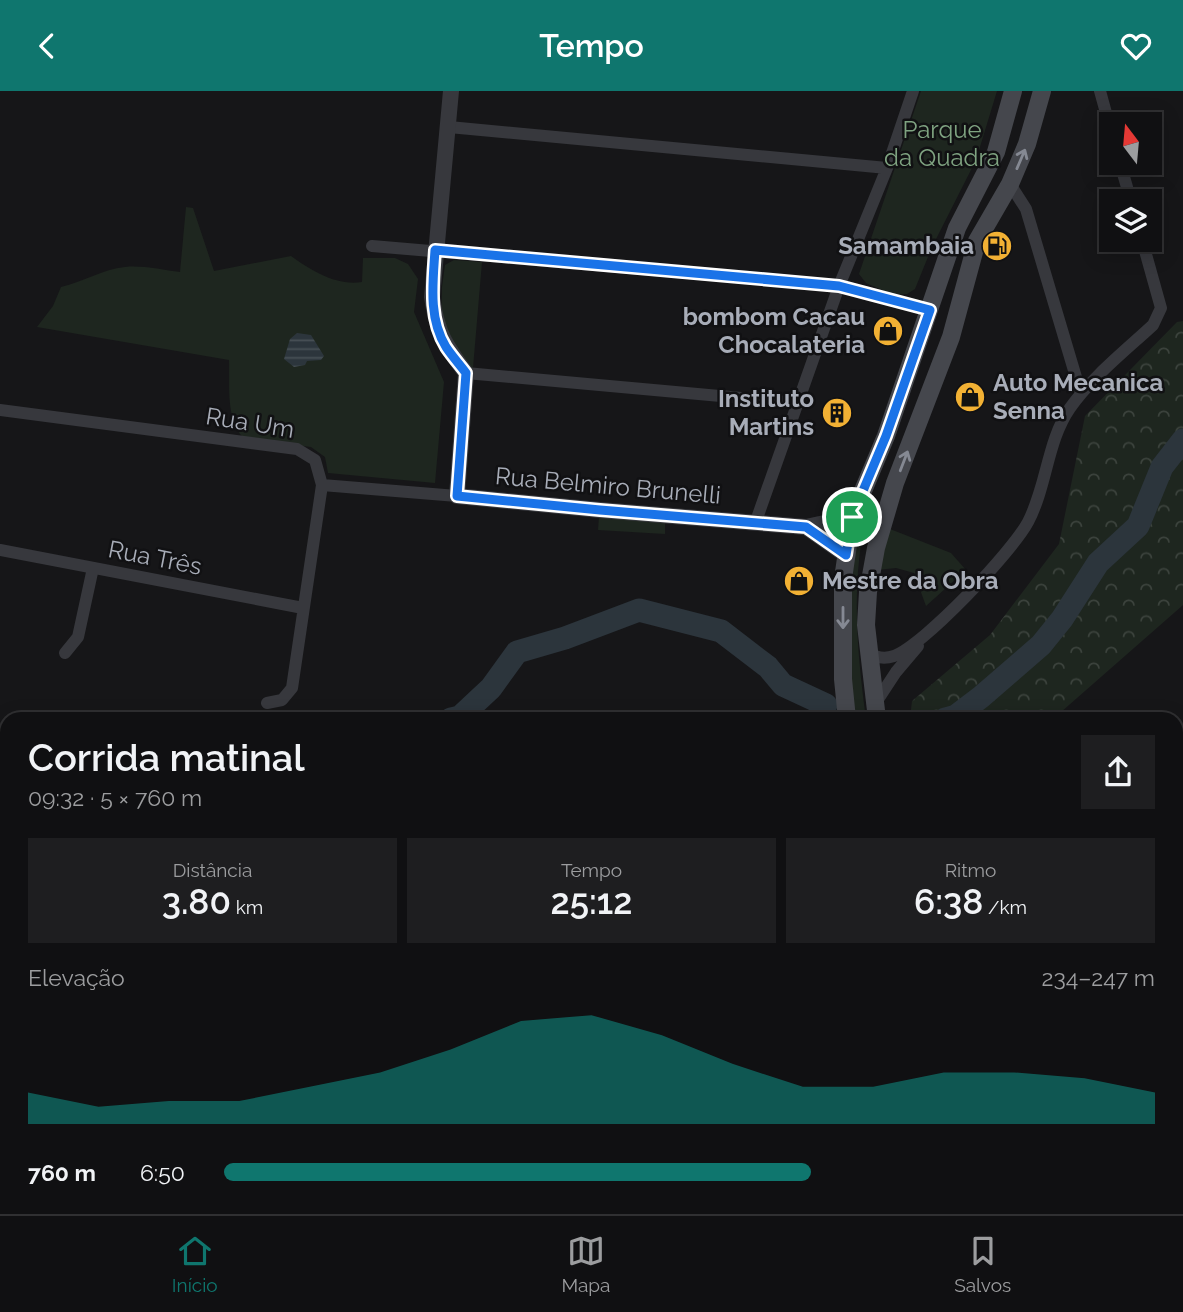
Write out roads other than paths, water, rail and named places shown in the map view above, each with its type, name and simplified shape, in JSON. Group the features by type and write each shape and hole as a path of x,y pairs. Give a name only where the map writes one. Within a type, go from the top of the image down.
{"main road":[{"path":"846,712 843,679 843,618 846,555 852,517 886,436 957,228 996,152 1013,91"},
{"path":"876,712 866,625 868,591 876,548 895,483 951,337 977,241 1010,184 1027,144 1042,91"},
{"path":"852,517 868,525 876,548"}],"street":[{"path":"451,91 432,297 445,346 466,373 457,496"},
{"path":"756,521 839,286 887,167 913,91"},
{"path":"1100,91 1106,112"},
{"path":"449,127 887,167"},
{"path":"1010,184 1026,209 1081,394"},
{"path":"372,246 839,286 930,310"},
{"path":"876,712 896,672 1027,525 1038,502 1062,422 1081,394 1153,325 1161,309 1145,252"},
{"path":"466,373 797,403"},
{"name":"Rua Um","path":"0,410 297,449 315,460 322,485"},
{"path":"267,703 282,700 292,688 322,485"},
{"name":"Rua Belmiro Brunelli","path":"322,485 806,527 852,517"},
{"name":"Rua Belmiro Brunelli","path":"806,527 846,555"},
{"name":"Rua Três","path":"0,551 303,608"},
{"path":"65,653 78,637 93,568"},
{"path":"869,652 877,657 890,657 927,635"}],"waterway":[{"path":"961,712 1041,645 1062,619 1098,563 1138,526 1162,467 1183,440"},
{"path":"465,712 491,688 517,652 565,638 639,610 721,631 768,667 783,685 826,705"}],"place":[{"name":"Samambaia","path":"997,246"},
{"name":"bombom Cacau Chocalateria","path":"888,331"},
{"name":"Auto Mecanica Senna","path":"970,397"},
{"name":"Instituto Martins","path":"837,413"},
{"name":"Mestre da Obra","path":"799,581"}],"park label":[{"name":"Parque da Quadra","path":"942,144"}]}
